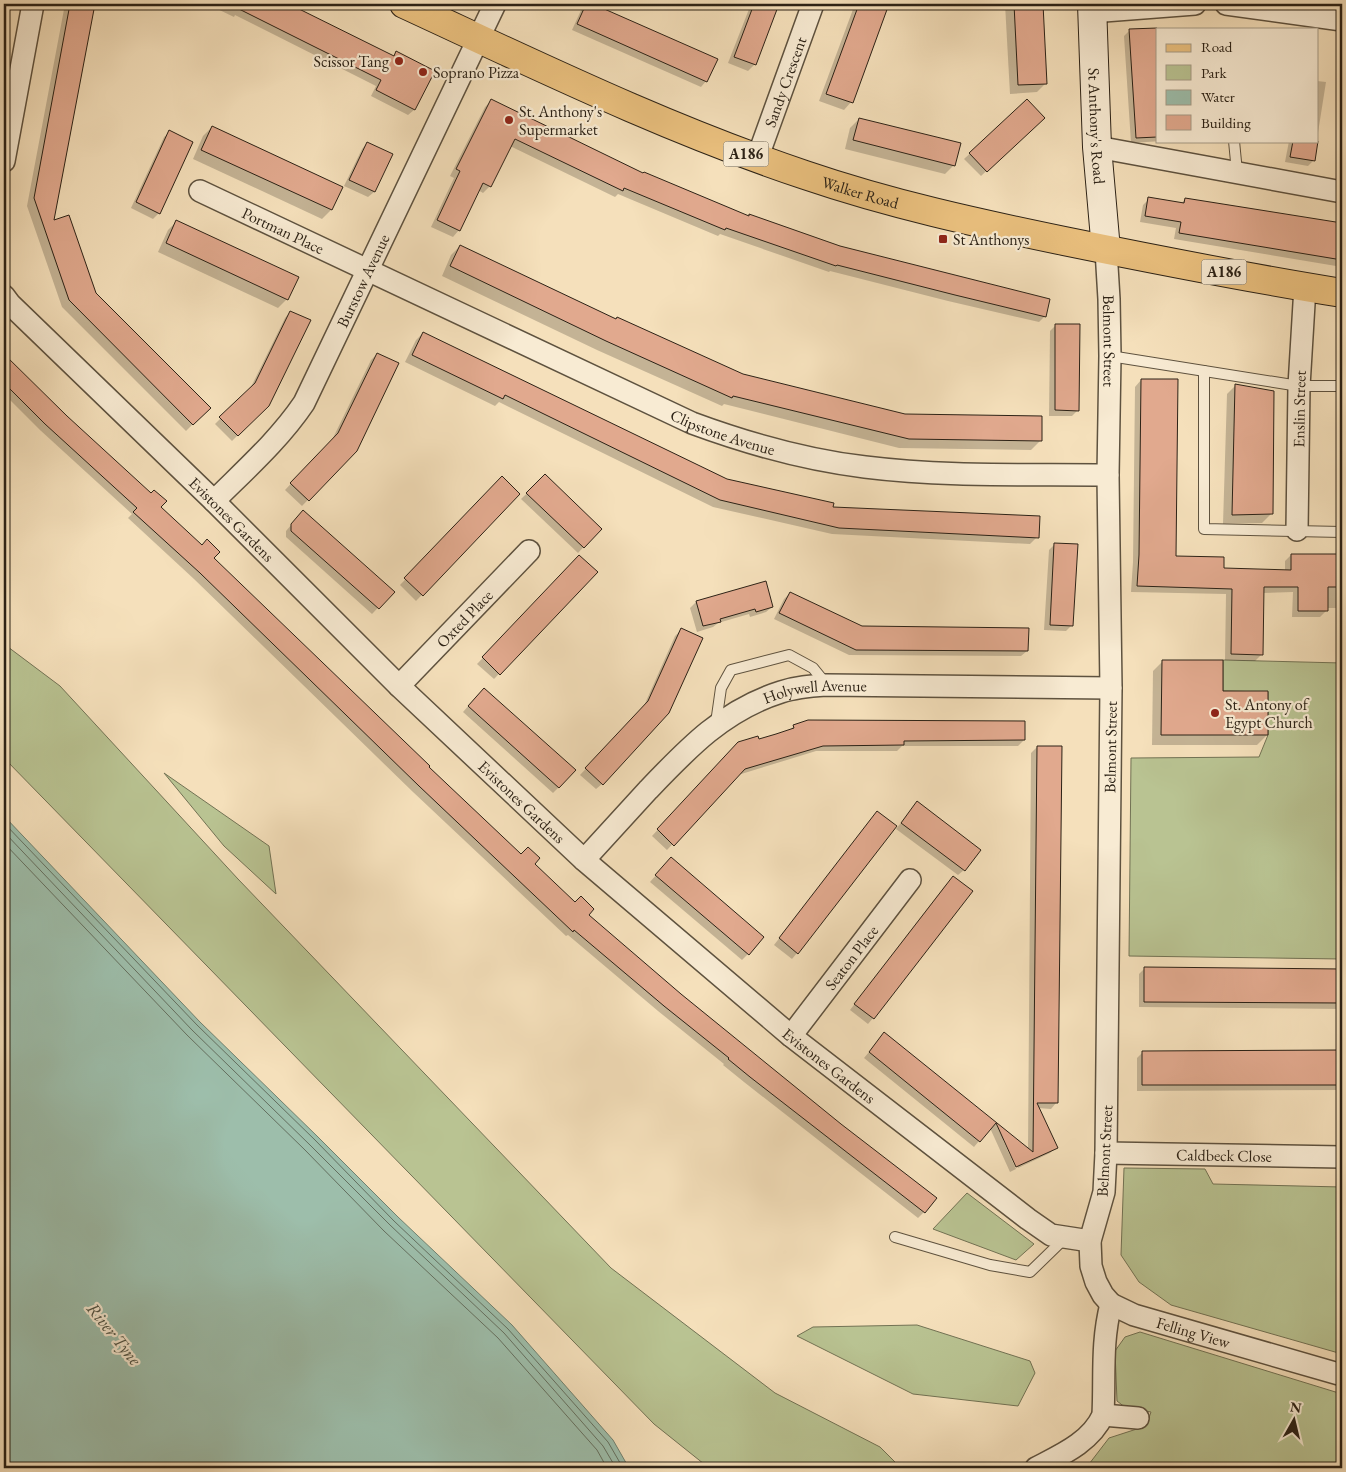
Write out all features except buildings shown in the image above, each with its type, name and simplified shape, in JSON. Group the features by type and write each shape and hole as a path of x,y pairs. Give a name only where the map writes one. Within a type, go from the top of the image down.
{"main road":[{"name":"Walker Road","path":"404,4 683,130 757,159 862,193 928,211 1106,250 1342,293"}],"street":[{"path":"4,161 33,4"},
{"name":"Burstow Avenue","path":"214,501 274,440 304,403 495,4"},
{"name":"Sandy Crescent","path":"757,159 813,4"},
{"path":"1092,8 1195,4"},
{"path":"1226,4 1342,20"},
{"name":"St Anthony's Road","path":"1092,8 1097,147 1106,250"},
{"path":"1097,147 1342,192"},
{"name":"Portman Place","path":"200,191 368,270"},
{"name":"Belmont Street","path":"1090,1242 1104,1192 1106,1153 1111,688 1108,475 1110,356 1106,250"},
{"name":"Clipstone Avenue","path":"368,270 692,423 771,449 811,459 917,472 1108,475"},
{"name":"Enslin Street","path":"1297,530 1299,386 1305,287"},
{"name":"Evistones Gardens","path":"4,296 10,304 214,501 399,686 584,860 791,1036 1028,1219 1051,1235 1090,1242"},
{"name":"Oxted Place","path":"399,686 529,551"},
{"name":"Holywell Avenue","path":"584,860 679,757 700,737 734,712 782,691 826,685 1111,688"},
{"name":"Seaton Place","path":"791,1036 910,880"},
{"name":"Caldbeck Close","path":"1106,1153 1342,1156"},
{"path":"1036,1468 1088,1437 1098,1426 1102,1415 1103,1346 1111,1304 1103,1295 1093,1274 1090,1242"},
{"name":"Felling View","path":"1111,1304 1144,1318 1342,1374"},
{"path":"1102,1415 1138,1418"}],"lane":[{"path":"1234,142 1237,172"},
{"path":"1110,356 1299,386 1342,386"},
{"path":"1204,371 1204,528 1342,532"},
{"path":"716,724 721,688 731,670 789,655 813,668 826,685"},
{"path":"895,1237 990,1264 1030,1272 1066,1238"}],"green space":[{"path":"4,644 60,686 238,879 611,1268 775,1393 880,1447 901,1468 715,1468 704,1464 654,1424 4,758"},
{"path":"1223,660 1342,663 1342,959 1129,956 1131,758 1259,757 1268,735 1268,692 1223,691"},
{"path":"164,773 269,846 276,894 224,846"},
{"path":"1124,1168 1205,1169 1213,1184 1342,1187 1342,1354 1171,1305 1139,1282 1121,1255"},
{"path":"967,1193 1034,1244 1016,1260 933,1229"},
{"path":"917,1325 1030,1361 1035,1373 1018,1406 913,1394 797,1336 813,1327"},
{"path":"1140,1332 1342,1394 1342,1468 1086,1468 1109,1438 1146,1426 1151,1412 1126,1408 1117,1401 1115,1351 1125,1337"}],"water":[{"name":"River Tyne","path":"4,816 200,1022 398,1217 512,1325 613,1440 629,1468 4,1468"}],"place":[{"name":"Scissor Tang","path":"399,61"},
{"name":"Soprano Pizza","path":"423,72"},
{"name":"St. Anthony's Supermarket","path":"509,120"},
{"name":"St Anthonys","path":"943,239"},
{"name":"St. Antony of Egypt Church","path":"1215,713"}]}
